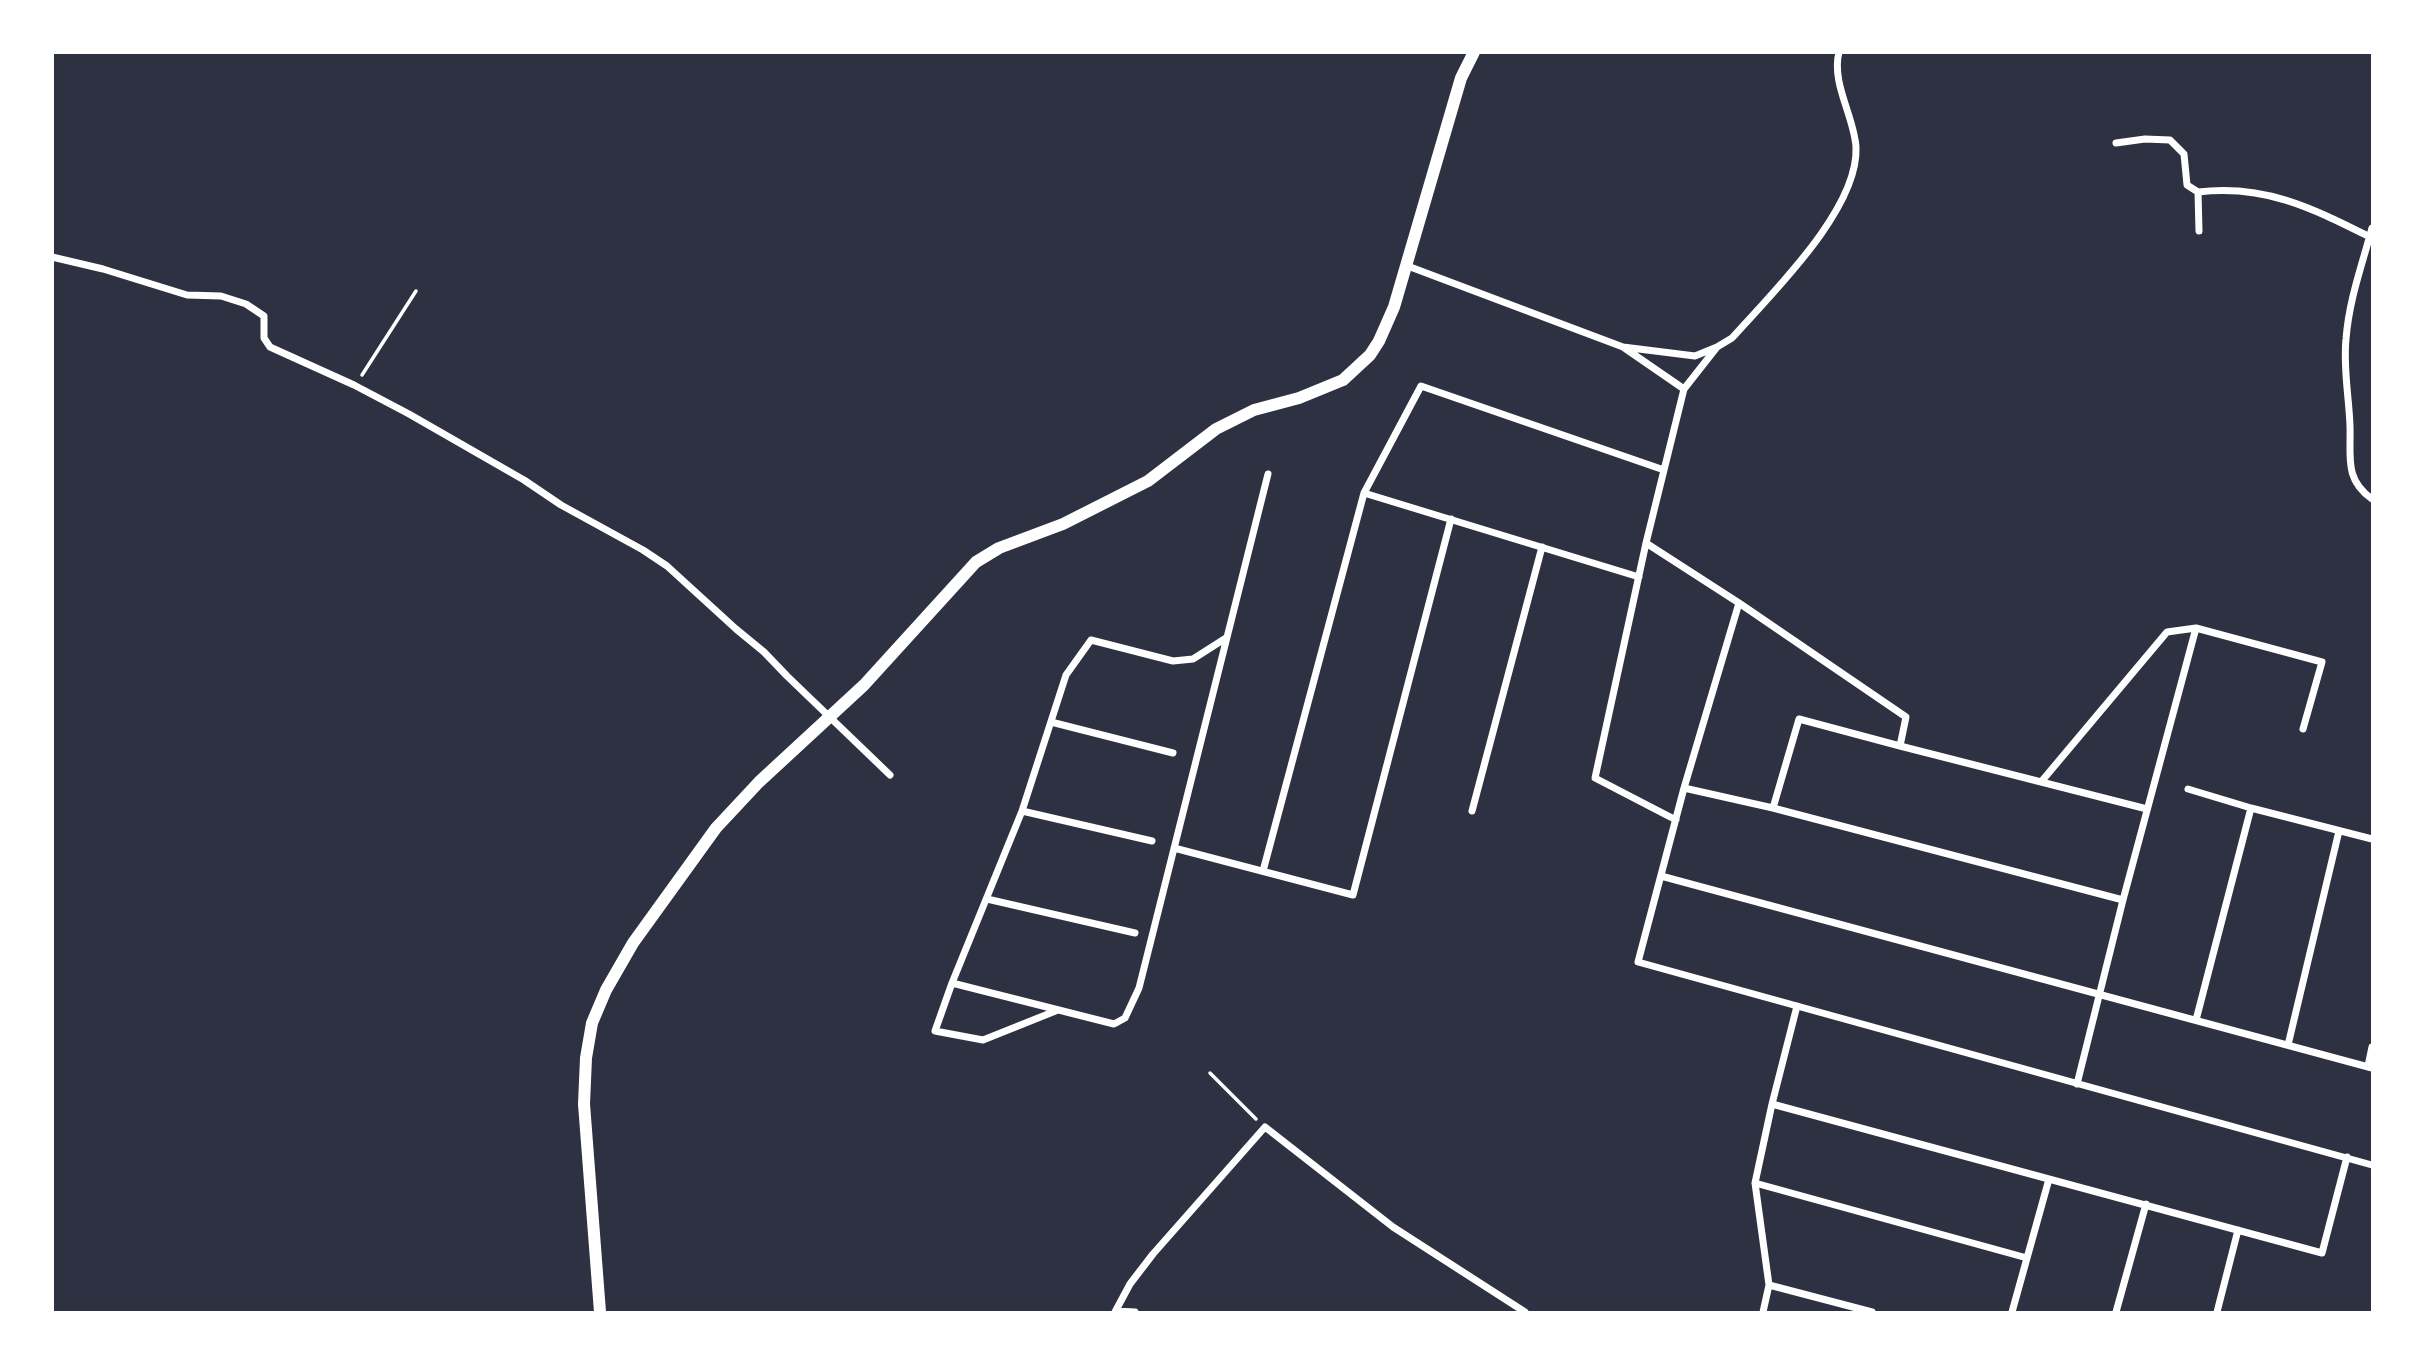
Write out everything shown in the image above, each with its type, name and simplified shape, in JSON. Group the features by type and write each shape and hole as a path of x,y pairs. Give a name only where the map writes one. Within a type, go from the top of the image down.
{"street":[{"path":"600,1312 584,1104 586,1058 592,1023 606,990 633,943 716,828 759,782 864,685 976,562 999,548 1063,524 1148,481 1216,429 1254,410 1323,389 1343,380 1370,355 1394,307 1461,78 1475,52"},
{"path":"1405,265 1623,347 1695,356 1717,347 1732,338 1813,246 1853,176 1855,143 1837,74 1839,52"},
{"path":"2116,143 2145,139 2170,140 2184,154 2187,162 2187,185 2198,192 2227,189 2282,199 2371,232 2351,303 2345,366 2350,464 2354,481 2363,493 2372,499"},
{"path":"2198,192 2199,231"},
{"path":"52,257 187,295 221,296 246,304 264,316 264,338 270,347 354,385 443,433 667,566 764,652 890,775"},
{"path":"1623,347 1684,389"},
{"path":"1676,820 1595,778 1646,543 1684,389 1717,347"},
{"path":"1264,871 1364,493 1421,386 1664,470"},
{"path":"952,983 1114,1024 1125,1018 1139,988 1268,474"},
{"path":"1364,493 1639,577"},
{"path":"1174,848 1353,895 1451,519"},
{"path":"1646,543 1906,717 1900,746"},
{"path":"1472,811 1542,547"},
{"path":"1739,603 1684,788 1639,962 2372,1165"},
{"path":"2041,782 2167,632 2196,628 2322,662 2303,729"},
{"path":"2077,1084 2196,628"},
{"path":"1058,1010 984,1040 935,1031 1022,811 1066,676 1091,640 1173,661 1193,659 1227,637"},
{"path":"1773,808 1798,719 2147,809"},
{"path":"1051,722 1173,753"},
{"path":"1684,788 1773,808 2123,900"},
{"path":"2188,789 2372,839"},
{"path":"2196,1020 2251,808"},
{"path":"1022,811 1152,841"},
{"path":"2288,1045 2339,831"},
{"path":"1661,876 2370,1067 2372,1047"},
{"path":"987,899 1135,933"},
{"path":"1763,1312 1769,1285 1755,1183 1797,1006"},
{"path":"1772,1104 2322,1253 2347,1157"},
{"path":"1135,1312 1115,1312 1130,1284 1265,1128 1392,1227 1525,1312"},
{"path":"2012,1312 2049,1178"},
{"path":"1755,1183 2027,1258"},
{"path":"2116,1312 2146,1204"},
{"path":"2217,1312 2238,1230"},
{"path":"1769,1285 1872,1312"}],"path":[{"path":"354,385 376,356 416,291"},
{"path":"1210,1073 1265,1128"}]}
